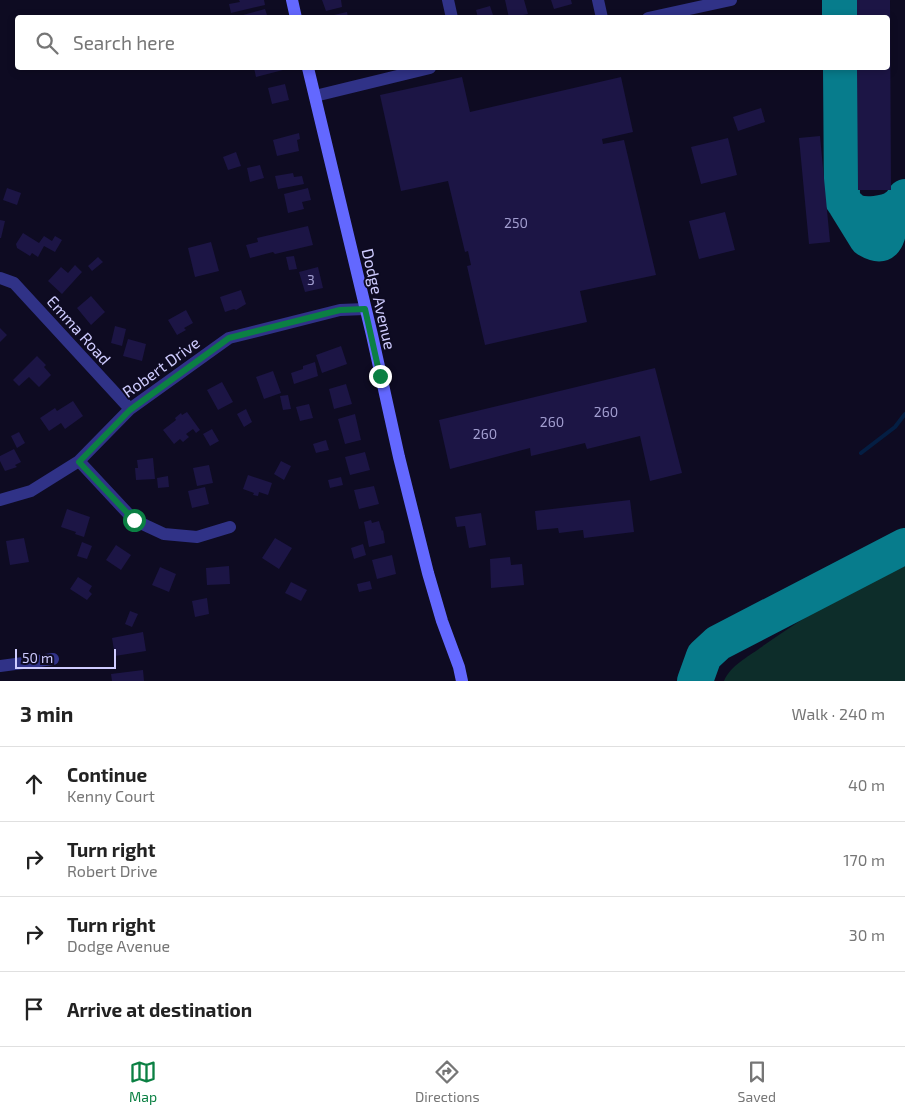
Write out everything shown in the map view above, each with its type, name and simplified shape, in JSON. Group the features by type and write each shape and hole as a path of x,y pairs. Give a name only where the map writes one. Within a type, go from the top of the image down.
{"main road":[{"path":"292,0 295,15"},
{"name":"Dodge Avenue","path":"308,70 428,573 462,681"}],"street":[{"path":"448,0 451,15"},
{"path":"598,0 601,15"},
{"path":"662,15 731,0"},
{"path":"315,96 422,70"},
{"name":"Emma Road","path":"0,278 14,283 130,410"},
{"name":"Robert Drive","path":"0,500 32,491 79,462 130,410 229,338 340,310 365,309"},
{"path":"79,462 134,520 164,534 197,537 230,527"},
{"path":"0,666 53,659"}],"green space":[{"path":"905,566 905,681 724,681 730,671 740,662 794,624 849,592"}],"building":[{"path":"239,0 264,0 265,5 231,13 229,4 240,2"},
{"path":"322,0 341,0 342,7 326,11"},
{"path":"505,0 524,0 528,14 508,15"},
{"path":"551,0 571,0 572,4 554,9"},
{"path":"857,0 890,0 891,190 858,190 857,70 890,70 890,15 857,15"},
{"path":"490,6 493,15 477,15 476,10"},
{"path":"265,9 267,15 243,15"},
{"path":"347,12 348,15 334,15"},
{"path":"254,70 283,70 256,77"},
{"path":"462,77 470,112 621,77 633,132 602,139 603,144 624,140 656,275 580,291 587,322 485,345 467,266 471,265 468,251 465,252 448,181 401,191 380,95"},
{"path":"285,84 289,100 272,104 268,88"},
{"path":"761,108 765,122 738,131 733,117"},
{"path":"299,133 300,139 297,140 299,151 277,156 273,140"},
{"path":"820,136 830,242 809,244 799,138"},
{"path":"728,138 737,175 701,184 691,147"},
{"path":"236,152 241,166 228,170 223,157"},
{"path":"260,165 264,178 250,182 247,168"},
{"path":"293,173 294,177 302,176 304,184 278,189 275,176"},
{"path":"7,188 21,193 17,205 3,200"},
{"path":"308,188 311,200 302,202 304,209 288,213 284,194"},
{"path":"725,212 735,250 699,259 689,221"},
{"path":"0,220 5,221 1,238 0,238"},
{"path":"308,226 313,245 250,258 246,245 258,242 257,238"},
{"path":"23,233 39,243 44,236 52,241 55,236 62,240 55,252 44,246 38,257 32,253 30,256 17,248 16,244"},
{"path":"211,242 219,271 195,277 188,248"},
{"path":"294,256 297,269 289,270 286,257"},
{"path":"98,257 103,262 92,271 88,266"},
{"path":"75,265 82,272 62,294 48,281 61,267 68,273"},
{"path":"318,267 323,288 305,292 299,272"},
{"path":"241,290 246,304 236,310 225,312 220,297"},
{"path":"91,296 105,312 91,325 77,308"},
{"path":"186,310 193,323 177,335 168,320"},
{"path":"115,326 126,329 122,346 111,343"},
{"path":"0,328 7,335 0,342"},
{"path":"128,339 146,344 142,361 123,356"},
{"path":"341,346 347,364 322,373 316,355"},
{"path":"37,356 46,365 44,367 51,375 39,387 29,377 19,386 13,380"},
{"path":"315,362 318,376 294,384 291,373"},
{"path":"655,368 682,473 650,481 640,436 587,449 585,443 531,456 530,448 450,469 439,420"},
{"path":"273,371 281,393 264,399 256,377"},
{"path":"222,382 233,402 218,410 207,390"},
{"path":"346,384 352,404 334,409 329,389"},
{"path":"288,395 291,409 283,410 280,396"},
{"path":"73,401 83,416 65,429 61,423 49,431 40,418 55,408 57,411"},
{"path":"309,404 313,418 300,421 296,407"},
{"path":"246,409 252,422 244,427 237,414"},
{"path":"187,412 200,430 196,433 193,429 186,434 189,437 183,442 180,439 174,444 163,430 176,420 175,418 181,413 182,415"},
{"path":"355,414 361,440 345,444 338,419"},
{"path":"212,429 219,441 210,446 203,434"},
{"path":"19,432 25,443 17,448 11,436"},
{"path":"326,440 329,450 316,453 313,444"},
{"path":"14,449 21,462 15,465 17,467 5,471 0,461 0,456"},
{"path":"365,452 370,470 350,475 345,457"},
{"path":"153,458 155,479 136,480 135,468 138,468 137,460"},
{"path":"281,461 291,466 284,480 274,474"},
{"path":"209,465 213,483 197,486 193,468"},
{"path":"248,475 272,483 268,495 259,492 258,496 253,495 254,493 243,489"},
{"path":"168,476 169,487 158,488 157,478"},
{"path":"341,477 343,485 330,488 328,480"},
{"path":"374,486 379,504 359,509 354,490"},
{"path":"205,487 209,504 192,508 188,491"},
{"path":"630,500 634,532 584,538 583,530 559,533 558,528 537,530 535,511"},
{"path":"67,509 90,517 84,537 61,527"},
{"path":"481,513 486,545 469,548 465,526 457,527 455,517"},
{"path":"371,520 372,523 379,521 385,543 369,547 364,522"},
{"path":"24,538 29,562 10,565 6,541"},
{"path":"275,538 292,548 279,569 262,558"},
{"path":"82,542 92,546 87,559 77,556"},
{"path":"363,544 366,555 354,559 351,548"},
{"path":"116,545 131,555 121,570 106,560"},
{"path":"392,555 396,574 377,579 372,560"},
{"path":"510,557 511,565 522,564 524,585 491,588 490,559"},
{"path":"229,566 230,584 207,585 206,568"},
{"path":"160,567 176,574 169,592 152,585"},
{"path":"78,577 92,586 89,591 92,594 87,600 70,589"},
{"path":"370,581 372,589 359,592 357,584"},
{"path":"291,582 307,590 301,601 285,593"},
{"path":"207,598 209,614 195,617 192,601"},
{"path":"130,611 138,614 132,627 125,624"},
{"path":"143,632 146,651 115,656 112,638"},
{"path":"143,670 144,681 112,681 111,674"}],"waterway":[{"path":"861,453 895,427 905,414"}],"taxiway":[{"path":"840,0 840,15"},
{"path":"841,70 842,199 853,211 869,214 882,213 893,209 905,197"},
{"path":"846,205 867,239 879,243 886,239 896,207"},
{"path":"695,681 704,656 718,643 905,546"}],"route":[{"path":"134,520 79,462 130,410 229,338 340,310 365,309 380,376"}]}
